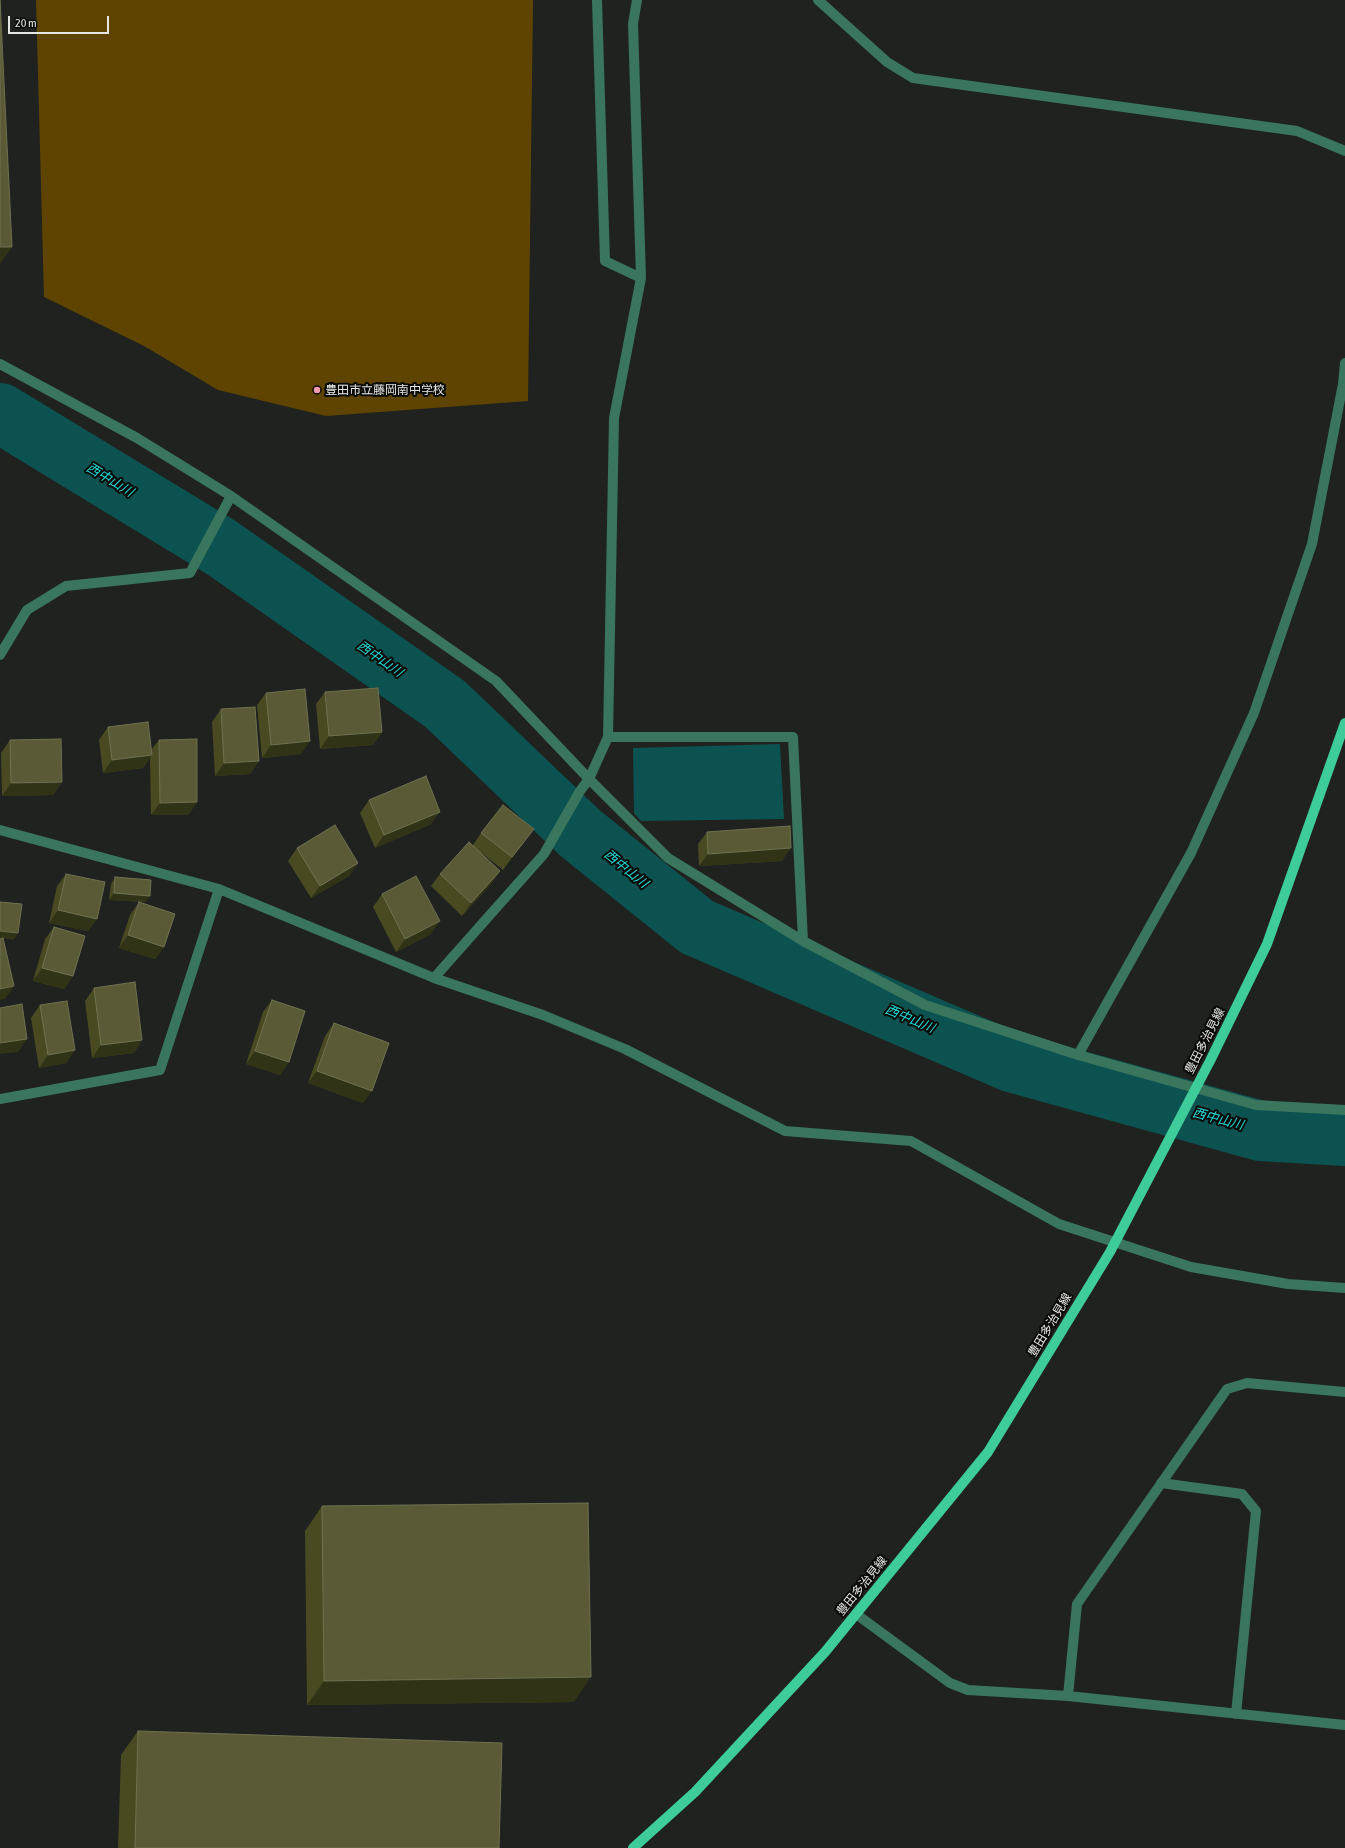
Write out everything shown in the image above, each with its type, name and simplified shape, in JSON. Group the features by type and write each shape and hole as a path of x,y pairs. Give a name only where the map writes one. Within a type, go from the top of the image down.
{"main road":[{"name":"豊田多治見線","path":"633,1848 695,1792 825,1652 988,1452 1110,1252 1210,1061 1268,944 1345,723"}],"street":[{"path":"597,0 605,261 641,278"},
{"path":"434,978 544,854 580,791 589,779 608,737 614,418 641,278 633,24 637,0"},
{"path":"818,0 887,62 913,78 1297,131 1345,151"},
{"path":"1078,1055 1191,853 1254,714 1312,544 1343,384 1345,363"},
{"path":"0,364 137,438 231,496 496,680 589,779 668,858 803,941 925,1005 1078,1055 1256,1105 1345,1110"},
{"path":"0,654 27,610 66,586 190,572 231,496"},
{"path":"608,737 793,737 803,941"},
{"path":"0,830 219,889 434,978 543,1016 625,1049 785,1131 911,1140 1059,1224 1191,1267 1288,1284 1345,1288"},
{"path":"0,1099 160,1070 219,889"},
{"path":"1068,1696 1077,1604 1227,1389 1247,1383 1345,1392"},
{"path":"1161,1484 1242,1494 1256,1511 1236,1714"},
{"path":"856,1614 950,1683 968,1690 1068,1696 1345,1725"}],"shaded area":[{"name":"豊田市立藤岡南中学校","path":"36,0 533,0 528,401 326,416 218,390 144,346 44,297"}],"water":[{"path":"780,744 784,819 641,821 634,813 633,748"}],"building":[{"path":"0,0 12,247 0,247"},
{"path":"378,688 382,732 329,736 325,692"},
{"path":"305,689 310,741 271,745 266,693"},
{"path":"255,707 259,761 224,763 221,709"},
{"path":"148,722 152,755 112,760 108,727"},
{"path":"61,739 62,782 11,783 10,740"},
{"path":"197,739 197,802 160,803 159,740"},
{"path":"426,776 440,812 384,835 369,800"},
{"path":"503,805 534,829 512,857 481,833"},
{"path":"335,825 358,863 320,886 297,848"},
{"path":"790,826 791,848 708,854 707,832"},
{"path":"469,842 500,871 471,903 440,874"},
{"path":"66,874 105,882 97,919 58,910"},
{"path":"416,876 440,921 405,939 382,894"},
{"path":"115,877 151,880 150,896 114,893"},
{"path":"0,902 22,904 18,933 0,931"},
{"path":"139,902 175,914 164,947 128,935"},
{"path":"54,927 85,936 73,976 42,968"},
{"path":"3,938 14,986 0,989 0,939"},
{"path":"135,982 142,1040 101,1045 94,988"},
{"path":"272,1000 305,1011 289,1062 255,1051"},
{"path":"67,1001 75,1050 48,1055 40,1005"},
{"path":"22,1004 27,1039 0,1043 0,1008"},
{"path":"334,1023 389,1043 372,1091 317,1071"},
{"path":"588,1503 591,1677 324,1681 322,1506"},
{"path":"138,1731 502,1743 499,1848 135,1848"}],"waterway":[{"name":"西中山川","path":"0,413 222,548 445,704 580,833 697,927 1011,1062 1261,1131 1345,1136"}],"place":[{"name":"豊田市立藤岡南中学校","path":"317,390"}]}
